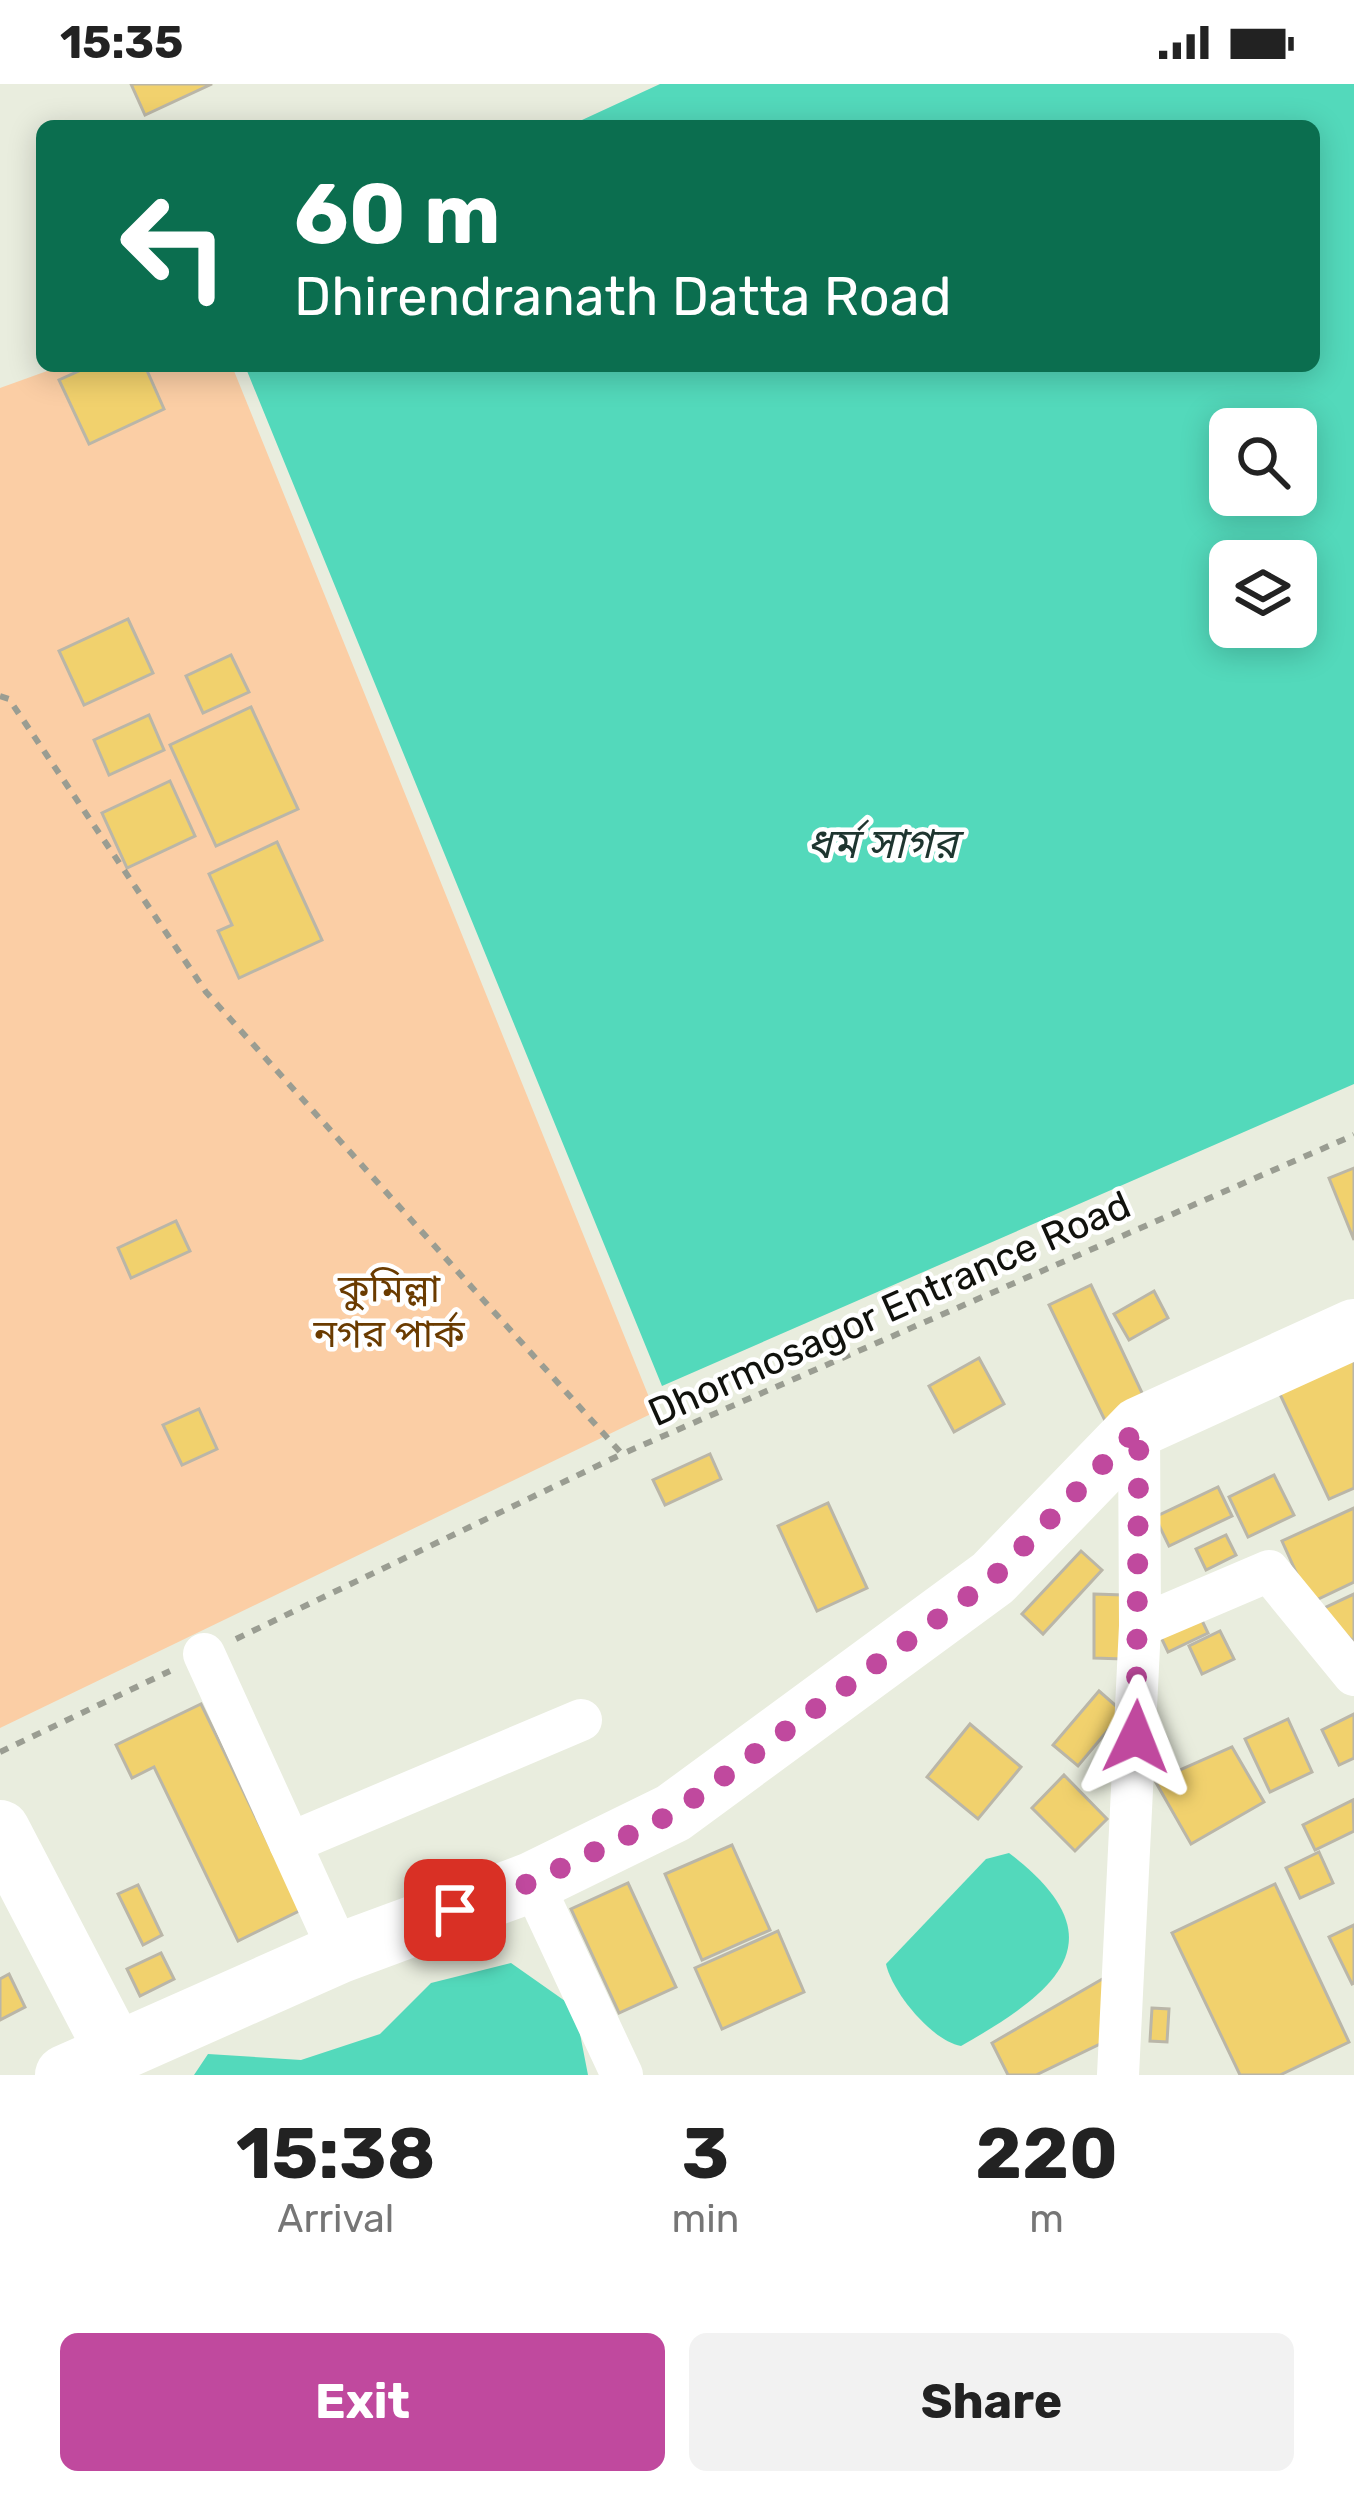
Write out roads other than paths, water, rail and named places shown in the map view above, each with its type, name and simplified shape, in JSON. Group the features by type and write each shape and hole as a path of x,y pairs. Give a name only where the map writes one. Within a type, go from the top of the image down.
{"street":[{"path":"0,1830 89,2062 340,1953 532,1882 674,1813 993,1578 1139,1427 1354,1329"},
{"path":"1118,2075 1140,1626 1139,1427"},
{"path":"1140,1626 1269,1571 1354,1675"},
{"path":"204,1654 340,1953"},
{"path":"290,1843 581,1720"},
{"path":"532,1882 622,2075"}],"water":[{"name":"ধর্ম সাগর","path":"660,84 1354,84 1354,1084 662,1386 247,372 1320,372 1320,120 582,120"},
{"path":"1009,1853 1044,1884 1063,1912 1069,1938 1063,1962 1048,1984 1025,2005 961,2046 938,2035 915,2014 886,1964 986,1859"},
{"path":"511,1963 575,2008 588,2075 194,2075 208,2054 301,2060 380,2034 431,1983"}],"park label":[{"name":"কুমিল্লা নগর পার্ক","path":"389,1310"}]}
